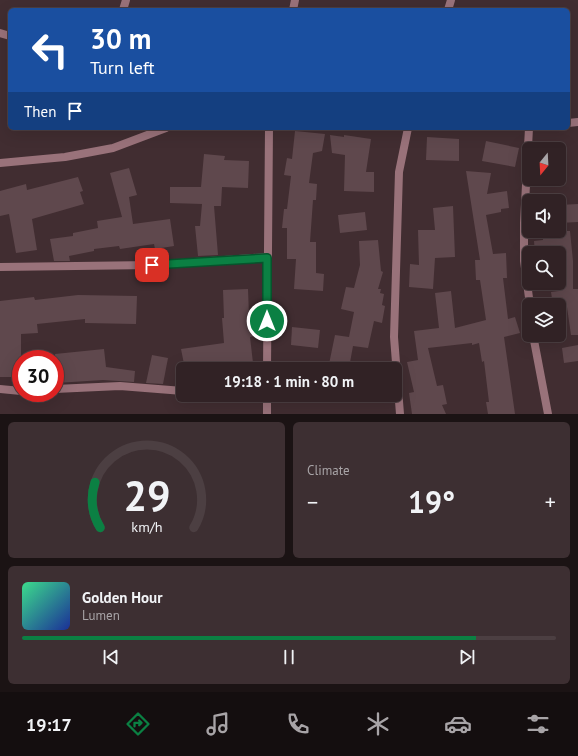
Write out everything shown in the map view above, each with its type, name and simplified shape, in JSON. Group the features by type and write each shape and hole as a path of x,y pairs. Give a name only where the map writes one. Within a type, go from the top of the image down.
{"street":[{"path":"0,163 65,157 113,148 161,130"},
{"path":"267,362 269,130"},
{"path":"395,362 394,338 400,172 408,130"},
{"path":"529,130 524,223 524,261 529,298"},
{"path":"0,267 144,266 267,258"},
{"path":"534,342 548,414"},
{"path":"64,389 120,386 176,390"},
{"path":"0,389 12,390"},
{"path":"267,402 267,414"},
{"path":"398,402 400,414"}],"building":[{"path":"295,131 325,134 322,151 313,153 309,183 317,184 316,200 313,200 310,242 316,242 316,273 324,274 323,291 294,289 296,259 287,259 287,228 282,228 284,209 287,209 291,176 284,175 287,158 292,159"},
{"path":"330,135 344,137 344,135 371,139 366,172 374,172 374,192 344,191 345,155 332,153"},
{"path":"427,137 459,139 459,161 426,160"},
{"path":"486,141 519,148 515,167 482,161"},
{"path":"204,154 225,156 224,160 249,161 248,188 222,187 221,206 214,206 218,255 198,256 195,226 200,226 202,204 170,203 170,187 201,187"},
{"path":"129,168 137,195 129,197 133,224 170,219 174,246 155,249 154,244 120,249 119,246 94,249 94,251 69,256 70,261 54,261 50,239 73,236 73,233 98,228 97,221 122,217 110,173"},
{"path":"466,171 491,173 487,194 507,191 509,208 501,209 501,212 486,215 493,254 506,253 507,278 503,278 508,319 515,317 520,333 504,337 515,414 488,414 486,402 489,402 484,361 482,362 479,343 472,345 472,343 428,348 437,386 443,385 447,404 442,405 446,414 412,414 409,393 414,392 407,362 418,360 414,331 439,328 435,293 451,291 455,328 486,320 480,280 476,280 475,260 480,260"},
{"path":"78,177 83,191 80,192 84,204 32,219 37,250 16,253 9,214 0,216 0,191 26,184 27,190"},
{"path":"578,204 578,222 566,223 566,205"},
{"path":"453,206 455,257 435,258 433,289 409,287 410,264 419,265 418,230 435,230 433,208"},
{"path":"365,212 367,230 340,233 338,215"},
{"path":"566,231 570,231 573,261 573,289 578,289 578,335 571,335 566,307 566,298 552,298 551,292 566,290 566,246 534,246 534,241 543,240 543,238 566,238"},
{"path":"378,240 381,271 383,272 378,289 381,289 380,293 384,294 382,305 385,306 382,323 374,321 368,348 353,346 350,362 329,362 335,335 349,337 354,312 341,309 346,287 354,288 360,265 359,241"},
{"path":"248,289 249,316 252,316 254,336 250,337 253,362 184,362 181,349 224,343 222,318 224,318 223,290"},
{"path":"78,295 137,296 136,324 85,323 85,319 37,324 38,333 21,334 21,350 12,350 12,377 0,377 0,301 34,297 35,300"},
{"path":"292,327 320,330 318,348 291,345"},
{"path":"578,345 578,361 564,363 562,348"},
{"path":"104,349 106,367 135,371 134,382 103,380 64,382 64,353"},
{"path":"152,355 168,358 163,384 146,383"}],"route":[{"path":"152,265 267,258 267,321"}]}
